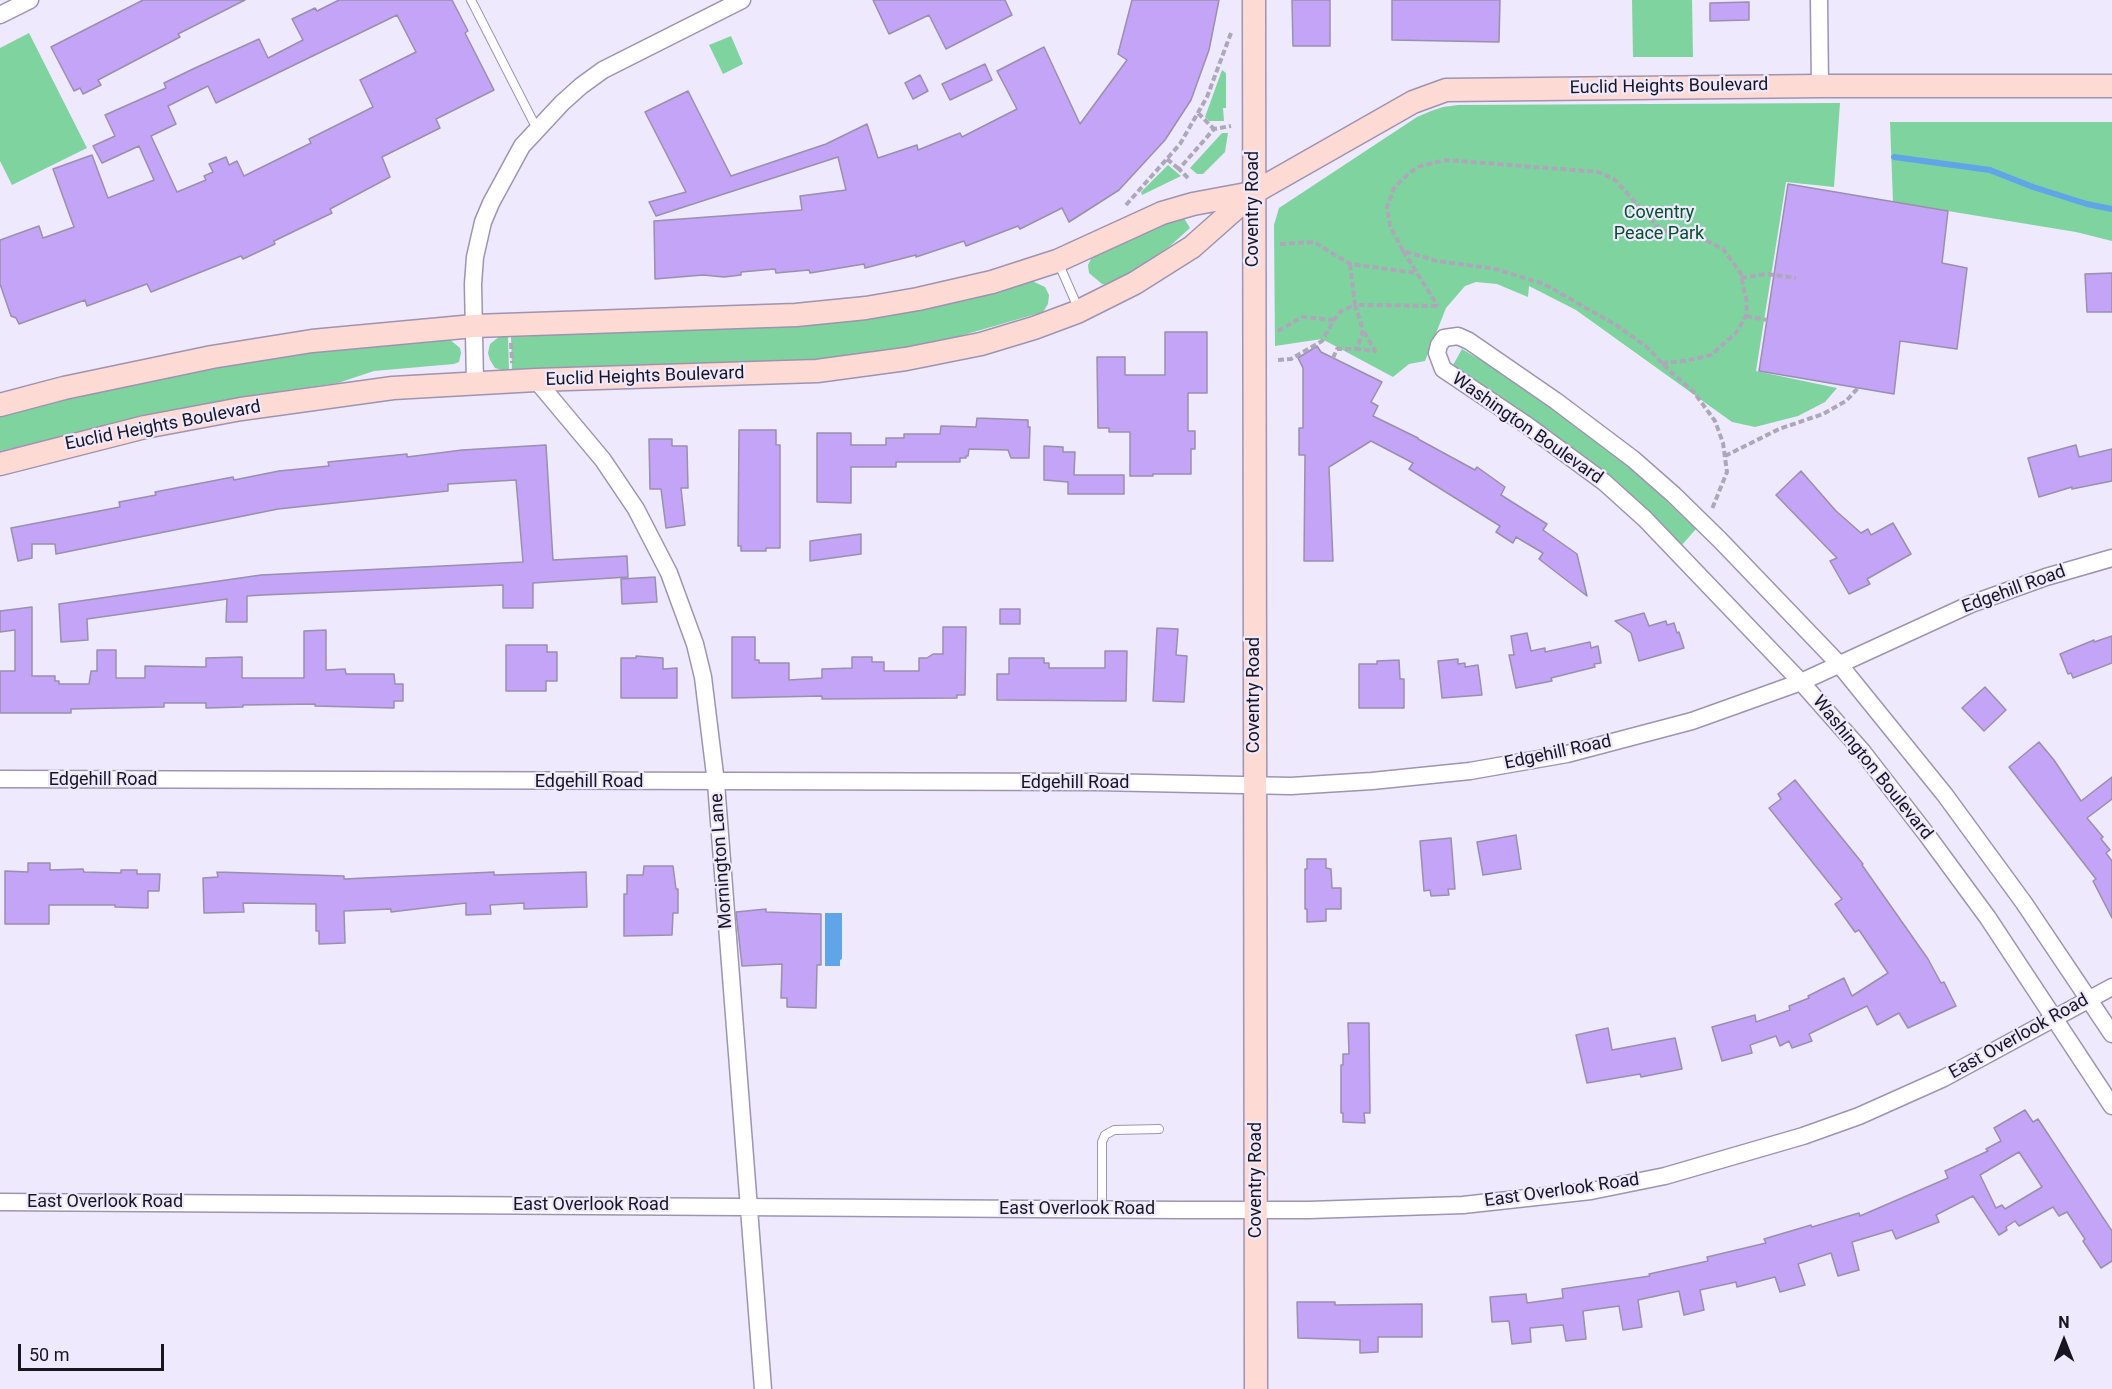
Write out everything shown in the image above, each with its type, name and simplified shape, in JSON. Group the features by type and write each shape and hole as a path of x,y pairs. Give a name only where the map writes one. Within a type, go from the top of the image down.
{"main road":[{"name":"Coventry Road","path":"1254,0 1256,1389"},
{"name":"Euclid Heights Boulevard","path":"0,464 58,447 145,427 242,409 393,388 536,380 766,374 855,367 981,344 1079,311 1135,283 1192,247 1253,193 1413,102 1446,90 2112,86"},
{"name":"Euclid Heights Boulevard","path":"0,405 64,388 212,357 312,341 474,326 765,317 866,308 973,287 1057,261 1162,213 1193,204 1253,193"}],"street":[{"path":"0,15 30,0"},
{"path":"475,383 473,284 475,256 483,222 509,166 522,146 581,86 603,70 742,0"},
{"path":"1819,0 1820,86"},
{"name":"Washington Boulevard","path":"2112,1034 2024,903 1945,795 1839,664 1720,540 1633,459 1556,401 1469,341 1458,336 1444,339 1437,353 1443,369 1528,426 1604,482 1645,519 1801,682 1862,751 1988,918 2112,1106"},
{"name":"Mornington Lane","path":"536,380 603,460 636,509 669,573 695,644 703,677 716,783 763,1389"},
{"name":"Edgehill Road","path":"0,779 716,783 1097,782 1291,786 1470,771 1567,754 1692,721 1801,682 1971,604 2046,577 2112,558"},
{"name":"East Overlook Road","path":"0,1202 1102,1210 1309,1210 1463,1205 1591,1191 1665,1176 1758,1150 1859,1116 1944,1078 2112,987"}],"lane":[{"path":"471,0 537,129"},
{"path":"1057,261 1079,311"},
{"path":"1102,1210 1102,1142 1105,1135 1114,1130 1160,1130"}],"path":[{"path":"1126,205 1180,144 1207,97 1231,33"},
{"path":"1198,113 1214,129"},
{"path":"1179,169 1214,129 1232,126"},
{"path":"1167,159 1188,178"},
{"path":"1278,360 1291,359 1322,341 1341,311 1355,305 1438,306 1390,226 1387,207 1394,188 1408,173 1420,166 1446,160 1598,172 1609,176 1620,185 1661,230 1705,240 1722,249 1740,272 1747,303 1746,316 1736,333 1711,355 1694,360 1662,363"},
{"path":"1280,244 1314,242 1350,264 1417,273"},
{"path":"1403,251 1437,261 1496,269 1544,284 1616,325 1648,348 1693,391 1715,421 1723,443 1727,472 1712,509"},
{"path":"1333,358 1337,349 1375,351 1363,330 1355,305 1350,264"},
{"path":"1742,278 1767,274 1796,278"},
{"path":"1746,316 1767,320"},
{"path":"1278,331 1302,317 1334,320"},
{"path":"1357,350 1363,330"},
{"path":"511,337 512,370"},
{"path":"1725,456 1779,429 1823,414 1846,401 1858,388"}],"green space":[{"path":"1632,0 1692,0 1693,57 1633,57"},
{"path":"29,33 87,148 12,185 0,161 0,48"},
{"path":"731,36 743,64 723,74 709,45"},
{"path":"1222,70 1226,73 1224,121 1209,121 1205,117"},
{"name":"Coventry Peace Park","path":"1840,103 1834,187 1786,182 1756,371 1837,388 1825,402 1798,416 1755,427 1732,422 1576,310 1529,286 1528,297 1497,284 1476,282 1465,286 1446,308 1425,361 1409,364 1393,377 1322,339 1275,346 1274,225 1279,208 1417,117 1443,107 1458,105"},
{"path":"1890,122 2112,122 2112,241 2076,232 1893,202"},
{"path":"1222,133 1228,133 1225,152 1203,174 1197,174 1190,168"},
{"path":"1168,165 1181,176 1142,195 1141,192"},
{"path":"1182,215 1190,228 1170,246 1141,266 1110,285 1102,284 1089,273 1088,265 1092,257"},
{"path":"1030,280 1045,287 1049,295 1048,304 1043,312 953,338 895,350 810,360 512,370 511,337 636,331"},
{"path":"500,336 508,336 509,370 495,368 488,353 490,344"},
{"path":"448,338 460,348 459,362 454,364 374,371 338,383 254,395 162,412 0,451 0,415 50,401 230,363 329,348"},
{"path":"1462,349 1546,402 1624,463 1696,529 1681,546 1533,419 1452,367"}],"water":[{"path":"825,913 842,913 840,966 825,966"}],"building":[{"path":"143,0 245,0 178,34 180,37 98,80 101,85 83,94 80,88 74,91 51,47"},
{"path":"339,0 452,0 468,31 465,33 494,90 436,119 440,128 382,157 390,177 330,209 332,213 274,241 275,244 243,259 241,256 151,292 147,284 87,306 85,300 19,324 16,318 11,316 0,284 0,240 39,226 43,238 74,227 53,169 92,155 108,198 154,180 139,146 102,163 93,146 115,136 105,115 166,88 164,83 259,39 268,58 303,40 292,19 315,8 317,11","holes":["397,15 416,52 360,80 373,107 309,139 311,143 244,176 237,161 229,165 226,157 209,164 213,172 204,176 206,180 177,192 151,136 176,124 168,106 208,86 216,103"]},
{"path":"873,0 1005,0 1012,15 946,49 929,15 889,34"},
{"path":"1132,0 1219,0 1209,50 1191,100 1165,140 1119,190 1069,222 1062,208 1020,229 1018,226 966,246 964,241 916,257 916,255 865,268 864,264 810,273 809,270 776,273 775,269 741,272 741,275 724,277 703,275 655,279 654,221 802,210 800,196 846,190 838,157 656,216 649,202 686,192 645,112 688,91 731,176 826,144 867,124 878,158 917,145 918,150 960,133 962,137 1017,109 997,71 1044,47 1080,124 1127,60 1118,54"},
{"path":"1292,0 1330,0 1330,46 1293,46"},
{"path":"1392,0 1500,0 1499,42 1392,40"},
{"path":"1749,2 1749,20 1710,21 1710,3"},
{"path":"985,64 992,80 950,100 942,84"},
{"path":"920,75 928,91 913,99 905,83"},
{"path":"1788,184 1948,211 1942,263 1967,268 1957,349 1900,341 1894,394 1759,371"},
{"path":"2112,273 2112,312 2087,312 2085,274"},
{"path":"1165,332 1207,332 1207,393 1188,393 1188,431 1195,431 1195,449 1191,449 1191,474 1130,476 1130,432 1109,432 1109,428 1098,428 1097,357 1125,357 1125,375 1165,375"},
{"path":"1317,346 1321,352 1382,382 1371,402 1378,406 1373,416 1475,470 1477,467 1505,487 1501,495 1547,524 1543,530 1577,554 1587,596 1539,559 1543,553 1516,537 1513,543 1496,532 1500,526 1409,469 1413,463 1371,441 1329,467 1333,561 1304,561 1305,455 1299,455 1299,428 1303,428 1303,368 1298,358"},
{"path":"977,418 1028,420 1028,427 1030,427 1029,458 1011,458 1008,450 969,449 968,456 960,458 960,462 896,462 896,467 851,467 851,503 817,502 817,433 851,433 851,445 886,445 886,438 904,438 904,434 940,434 941,426 976,427"},
{"path":"739,430 776,430 776,445 780,445 780,548 766,548 766,551 741,551 741,546 738,546"},
{"path":"649,439 672,439 672,446 687,446 688,488 681,488 685,525 666,528 661,489 650,489"},
{"path":"546,445 553,560 627,556 628,577 533,583 533,608 503,608 503,585 247,596 247,622 226,622 227,599 87,619 88,640 61,642 59,604 261,575 523,562 516,480 448,484 448,491 278,509 56,554 55,544 32,544 32,558 18,561 11,528 120,507 119,502 156,495 155,492 233,477 234,480 279,471 329,466 328,462 407,454 407,457 462,450"},
{"path":"2076,445 2079,457 2112,449 2112,481 2072,489 2072,487 2039,497 2028,458"},
{"path":"1044,446 1063,447 1063,452 1075,452 1074,475 1124,475 1124,494 1068,494 1068,482 1044,480"},
{"path":"1801,471 1836,511 1861,533 1868,529 1871,535 1893,523 1911,554 1867,579 1870,584 1849,594 1830,561 1837,558 1776,495"},
{"path":"861,534 861,554 810,561 810,541"},
{"path":"655,577 657,602 622,604 621,579"},
{"path":"32,607 32,676 55,676 55,681 59,681 59,684 89,684 91,671 97,671 97,650 116,650 116,678 145,678 145,666 206,667 206,658 242,657 242,678 304,678 304,631 326,630 326,670 345,669 346,674 394,674 395,684 403,684 403,701 394,701 394,708 315,706 315,704 206,708 206,703 164,703 164,707 71,709 71,713 0,713 0,671 15,671 15,630 0,632 0,611"},
{"path":"1000,609 1020,609 1020,624 1000,624"},
{"path":"1644,613 1649,626 1666,621 1667,625 1674,623 1684,648 1639,661 1631,633 1615,621"},
{"path":"943,627 966,627 965,695 957,695 957,698 822,699 822,696 732,698 732,637 755,637 755,660 759,660 759,663 789,663 789,680 822,678 822,669 852,668 852,657 872,657 872,662 884,662 884,671 919,671 919,658 943,654"},
{"path":"1157,628 1178,629 1176,655 1187,656 1184,702 1153,701"},
{"path":"1527,633 1531,651 1545,648 1545,652 1590,642 1591,648 1598,646 1601,663 1594,664 1595,667 1551,678 1552,681 1516,688 1509,655 1514,655 1511,636"},
{"path":"2112,636 2112,663 2073,678 2071,673 2068,674 2060,654 2094,640 2094,642"},
{"path":"506,645 547,645 547,652 557,652 557,681 546,681 546,691 506,691"},
{"path":"1105,651 1127,651 1126,701 997,700 997,674 1009,674 1009,658 1044,658 1044,663 1049,663 1049,668 1105,668"},
{"path":"636,656 663,658 663,669 677,668 677,698 621,698 621,658 636,658"},
{"path":"1458,659 1458,664 1465,663 1465,667 1478,665 1482,695 1442,698 1438,661"},
{"path":"1399,660 1400,679 1404,679 1404,708 1359,708 1359,664"},
{"path":"1985,687 2006,710 1984,731 1962,708"},
{"path":"2039,742 2081,801 2112,777 2112,799 2087,818 2103,837 2101,839 2110,850 2106,853 2112,861 2112,918 2093,881 2096,879 2009,767"},
{"path":"1795,780 1863,864 1928,959 1941,983 1944,982 1956,1006 1908,1028 1899,1013 1877,1025 1867,1006 1809,1034 1812,1041 1792,1048 1789,1041 1780,1046 1776,1036 1750,1045 1752,1053 1722,1061 1712,1027 1755,1015 1756,1022 1790,1010 1789,1006 1809,998 1808,996 1844,978 1852,996 1888,973 1859,930 1855,932 1835,904 1842,899 1769,808 1781,799 1778,794"},
{"path":"1516,835 1521,869 1483,875 1477,842"},
{"path":"1451,838 1455,889 1448,889 1449,895 1431,896 1430,890 1424,891 1420,841"},
{"path":"1307,859 1326,859 1326,868 1331,869 1332,888 1341,888 1341,909 1326,909 1326,921 1307,922 1305,869 1307,869"},
{"path":"28,863 50,863 50,870 83,869 84,872 121,873 121,870 137,870 137,874 160,874 159,891 148,891 148,908 115,907 115,905 49,905 49,924 5,924 5,871 28,872"},
{"path":"644,866 673,866 676,889 678,889 678,913 673,913 672,935 624,936 624,894 627,894 627,875 643,875"},
{"path":"217,872 344,876 344,879 494,872 494,875 586,872 587,907 524,909 524,903 490,905 491,914 466,915 466,903 391,912 391,909 344,911 345,943 319,944 319,931 316,931 316,904 243,903 244,912 204,913 203,878 218,877"},
{"path":"766,909 766,912 821,914 821,965 817,965 816,1008 787,1007 787,998 781,998 782,964 742,966 736,912"},
{"path":"1348,1023 1369,1023 1370,1113 1364,1113 1365,1123 1343,1122 1343,1113 1341,1113 1341,1065 1343,1065 1343,1054 1349,1054"},
{"path":"1608,1028 1612,1050 1675,1038 1682,1069 1641,1077 1640,1074 1587,1083 1576,1035"},
{"path":"2025,1110 2033,1122 2038,1119 2112,1231 2112,1261 2101,1268 2067,1212 2059,1216 2053,1207 2019,1226 2015,1221 1999,1235 1973,1196 1936,1215 1939,1222 1896,1239 1892,1230 1852,1242 1859,1270 1838,1276 1831,1253 1798,1264 1805,1285 1780,1292 1775,1277 1737,1287 1736,1282 1700,1290 1704,1310 1684,1315 1679,1291 1638,1300 1642,1327 1623,1330 1619,1306 1583,1311 1586,1339 1566,1341 1563,1325 1530,1328 1531,1342 1512,1344 1509,1321 1492,1322 1490,1297 1526,1294 1527,1303 1563,1298 1562,1289 1650,1276 1649,1274 1708,1261 1707,1257 1766,1243 1764,1239 1811,1225 1812,1227 1859,1213 1860,1216 1948,1178 1945,1171 1988,1151 1986,1149 2001,1141 1994,1128","holes":["2019,1152 2042,1187 2005,1209 2002,1205 1996,1208 1980,1175"]},
{"path":"1297,1302 1335,1302 1335,1305 1422,1304 1422,1337 1378,1337 1378,1352 1360,1353 1360,1340 1298,1338"}],"waterway":[{"path":"1894,157 1990,170 2033,187 2087,204 2112,209"}]}
